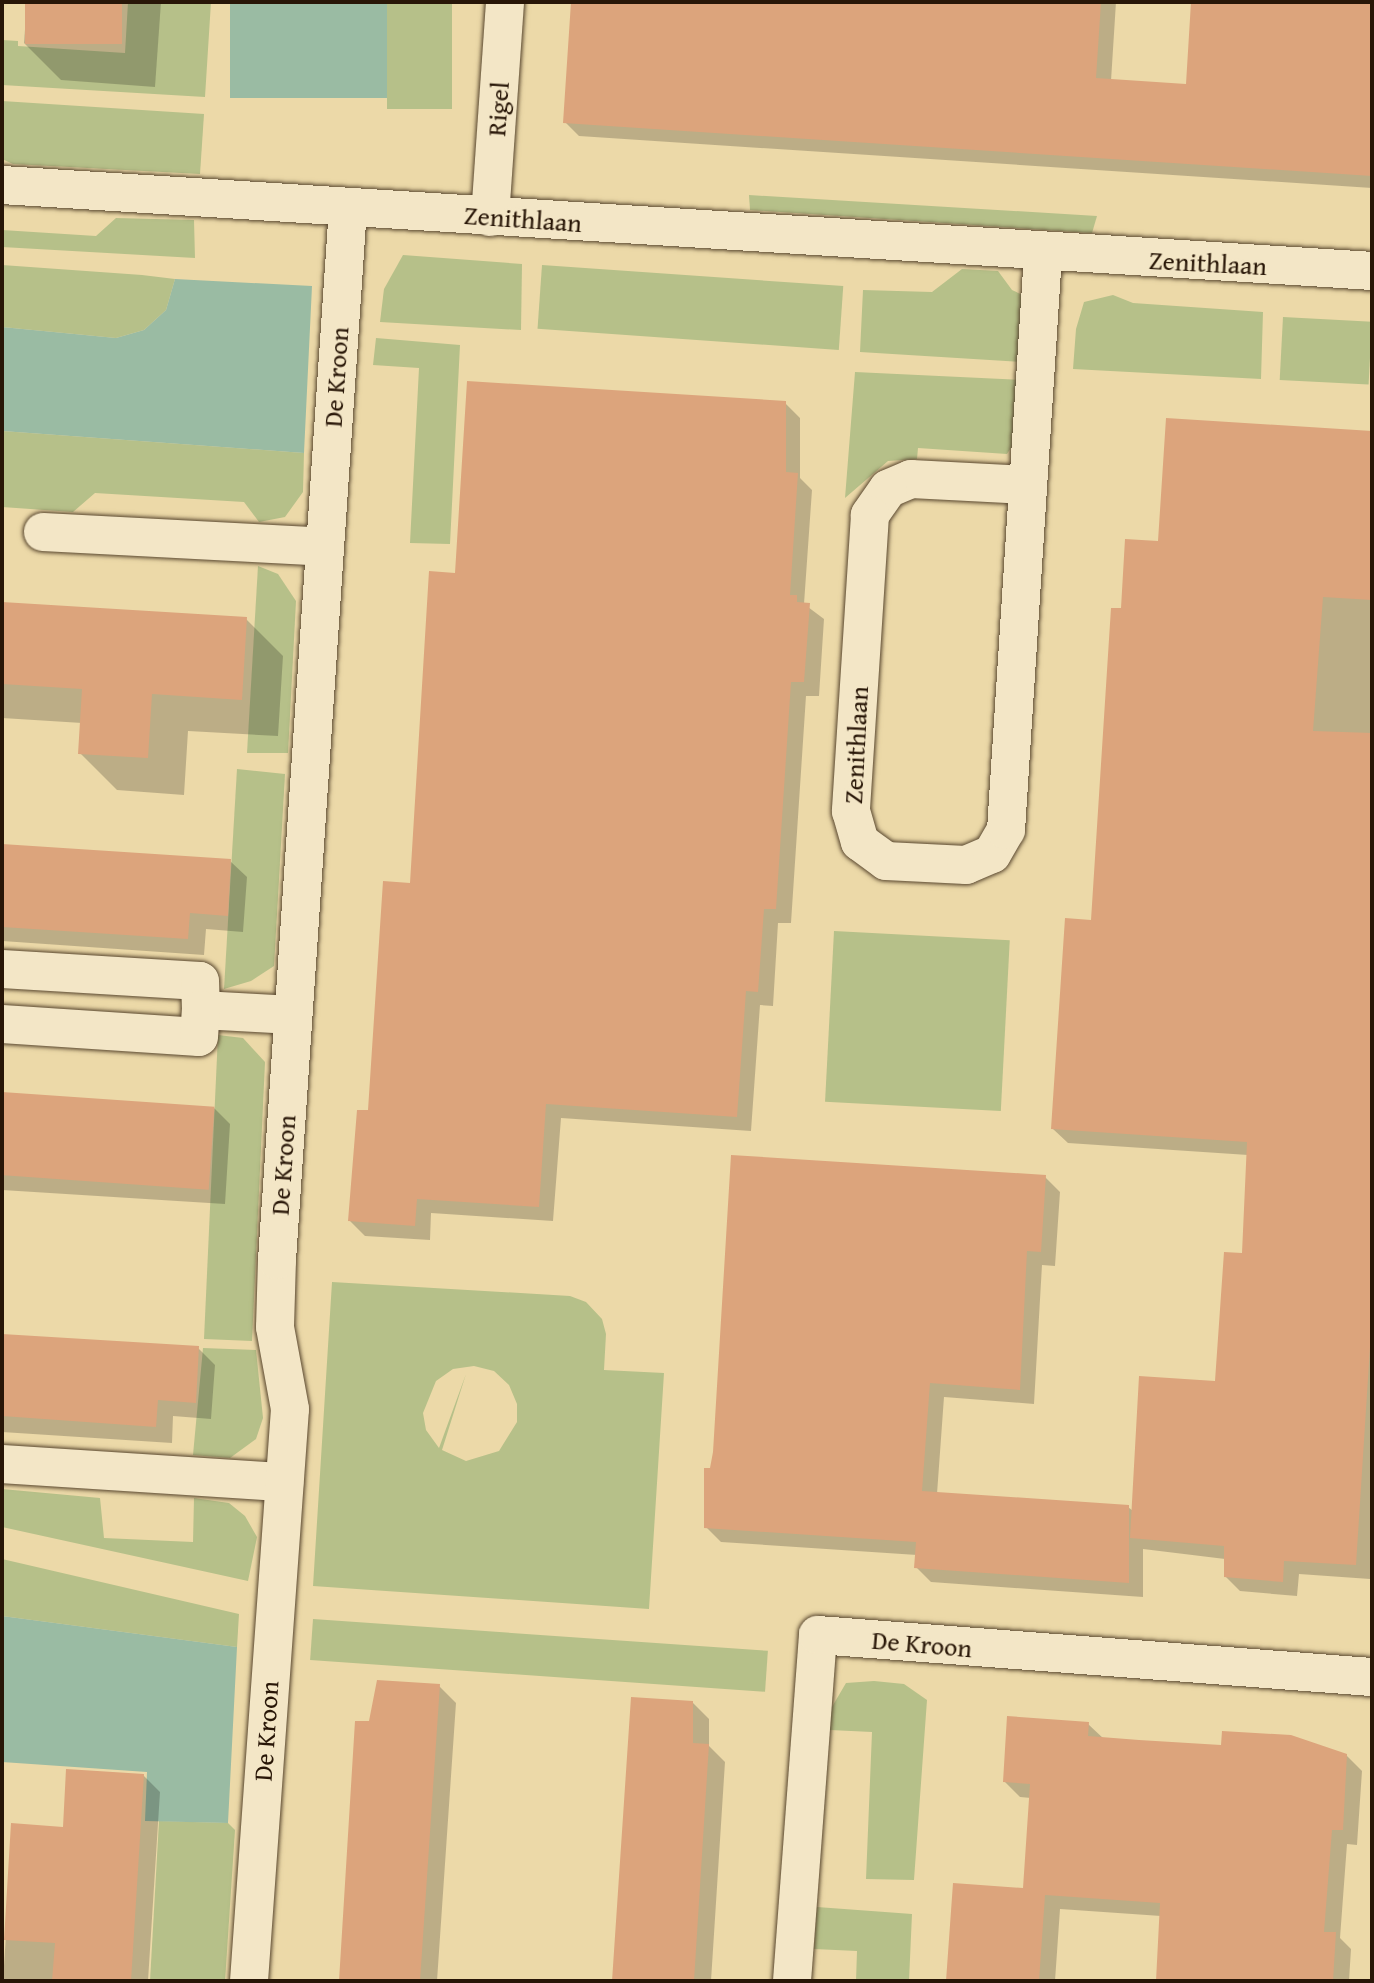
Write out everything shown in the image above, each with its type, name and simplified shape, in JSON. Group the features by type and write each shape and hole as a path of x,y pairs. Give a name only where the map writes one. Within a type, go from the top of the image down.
{"street":[{"name":"Rigel","path":"490,217 505,2"},
{"name":"Zenithlaan","path":"2,185 1044,254 1372,271"},
{"name":"De Kroon","path":"249,1981 290,1409 275,1327 293,1015 348,207"},
{"name":"Zenithlaan","path":"1027,485 911,479 888,489 870,515 851,811 860,842 886,861 966,865 992,855 1006,830 1044,254"},
{"path":"43,532 325,547"},
{"path":"2,969 200,981 201,1010 199,1037 2,1024"},
{"path":"201,1010 293,1015"},
{"path":"2,1464 284,1482"},
{"name":"De Kroon","path":"792,1981 818,1636 1372,1677"}],"shaded area":[{"path":"128,2 211,2 205,97 2,85 2,40 18,41 18,46 125,53"},
{"path":"230,2 387,2 387,98 230,98"},
{"path":"387,2 452,2 452,109 387,109"},
{"path":"2,101 204,114 200,174 13,164 2,159"},
{"path":"749,195 1097,216 1092,233 750,210"},
{"path":"116,218 194,220 195,258 2,247 2,230 96,236"},
{"path":"403,255 522,264 521,330 380,322 384,289"},
{"path":"2,265 175,279 166,310 144,330 116,338 2,327"},
{"path":"542,265 843,286 839,350 538,329"},
{"path":"962,269 998,271 1012,290 1029,298 1022,362 860,352 863,290 932,292"},
{"path":"175,279 312,286 304,453 2,431 2,327 116,338 144,330 166,310"},
{"path":"1113,295 1133,303 1263,312 1261,379 1073,369 1076,329 1084,302"},
{"path":"1283,317 1372,322 1369,385 1280,380"},
{"path":"376,338 460,345 450,544 410,543 419,368 373,365"},
{"path":"855,372 1024,380 1014,443 1007,454 918,448 917,459 888,461 845,498"},
{"path":"2,431 304,453 303,492 285,517 259,522 244,502 95,493 73,512 2,507"},
{"path":"258,566 278,574 296,601 288,753 247,753"},
{"path":"237,769 285,774 274,966 251,981 224,989"},
{"path":"834,931 1010,940 1001,1111 825,1102"},
{"path":"218,1035 243,1038 265,1062 252,1341 204,1339"},
{"path":"332,1282 570,1296 586,1302 602,1319 606,1334 604,1370 664,1373 649,1609 313,1586","holes":["474,1366 494,1371 509,1385 517,1404 517,1422 499,1451 466,1461 442,1450 466,1374 439,1448 426,1430 423,1413 436,1381 453,1369"]},
{"path":"203,1348 256,1350 263,1418 256,1439 230,1458 193,1455"},
{"path":"2,1489 100,1498 104,1538 193,1542 194,1498 229,1503 245,1516 257,1537 248,1581 2,1527"},
{"path":"2,1559 239,1614 237,1647 2,1616"},
{"path":"2,1616 237,1647 228,1823 145,1821 147,1772 2,1762"},
{"path":"313,1619 768,1651 765,1692 310,1660"},
{"path":"874,1681 904,1684 927,1700 914,1880 866,1879 872,1732 830,1730 829,1712 846,1683"},
{"path":"159,1821 228,1823 235,1830 225,1981 150,1981"},
{"path":"817,1907 912,1914 909,1981 856,1981 857,1951 814,1949"}],"building":[{"path":"25,2 122,2 122,44 25,44"},
{"path":"571,2 1101,2 1096,78 1186,84 1191,2 1372,2 1372,176 563,123"},
{"path":"467,381 786,401 786,472 798,473 790,595 797,595 797,602 810,603 804,682 791,682 776,909 764,909 758,992 746,991 737,1117 546,1104 539,1207 417,1199 415,1226 348,1221 357,1110 368,1110 383,881 410,883 429,571 455,573"},
{"path":"1166,418 1372,431 1372,600 1323,597 1313,731 1372,733 1372,1316 1356,1565 1284,1561 1283,1582 1224,1577 1224,1546 1130,1538 1139,1376 1215,1381 1224,1252 1242,1253 1247,1142 1051,1129 1065,918 1091,920 1111,608 1121,608 1125,539 1158,541"},
{"path":"2,602 247,617 242,700 152,694 148,758 78,754 82,689 2,684"},
{"path":"2,844 231,859 228,916 190,913 188,939 2,927"},
{"path":"2,1092 214,1107 209,1190 2,1175"},
{"path":"731,1155 1046,1175 1041,1252 1027,1251 1020,1390 930,1383 922,1491 1129,1505 1129,1583 914,1568 916,1542 704,1528 704,1468 710,1468 713,1452"},
{"path":"2,1334 199,1346 196,1403 158,1400 156,1427 2,1416"},
{"path":"377,1680 440,1684 420,1981 339,1981 355,1721 369,1721"},
{"path":"631,1697 693,1701 693,1743 709,1744 694,1981 612,1981"},
{"path":"1007,1716 1089,1722 1088,1736 1139,1740 1221,1745 1222,1731 1291,1735 1347,1754 1343,1830 1332,1830 1324,1932 1336,1932 1333,1981 1156,1981 1160,1903 1045,1895 1039,1981 946,1981 953,1883 1023,1888 1030,1784 1003,1782"},
{"path":"66,1769 144,1774 131,1981 52,1981 55,1943 4,1940 11,1823 63,1827"}]}
